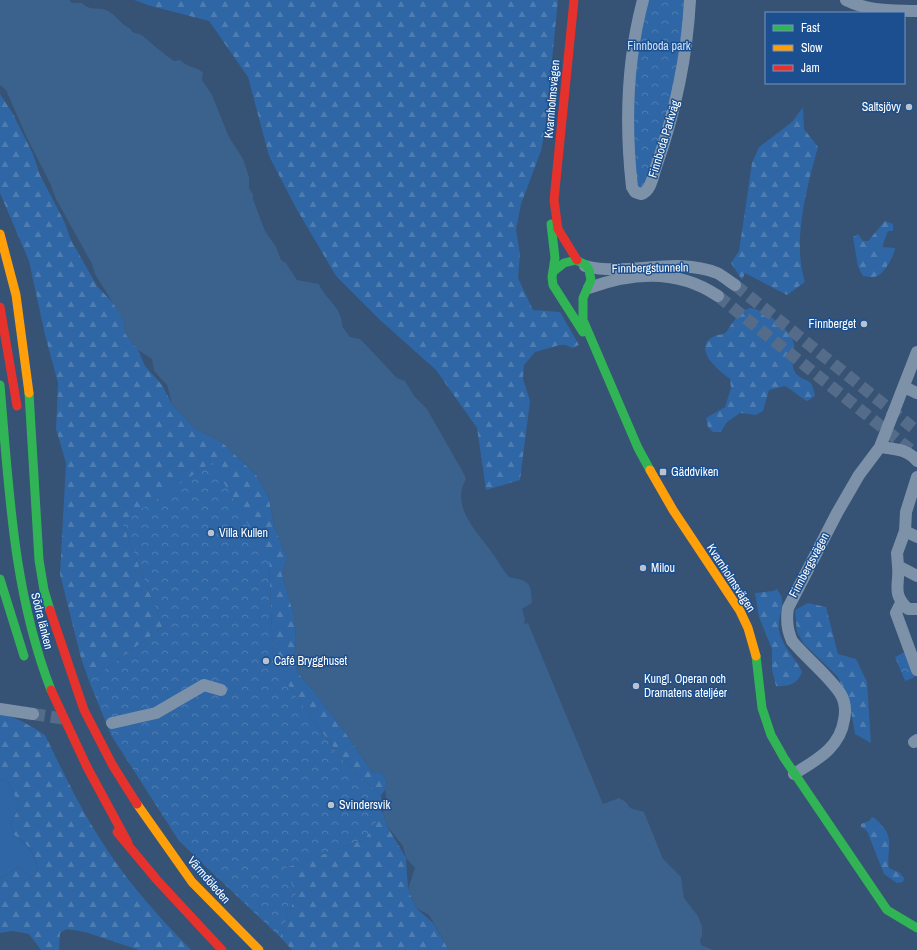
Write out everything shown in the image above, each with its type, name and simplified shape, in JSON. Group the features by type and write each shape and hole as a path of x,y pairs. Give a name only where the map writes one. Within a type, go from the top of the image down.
{"main road":[{"name":"Kvarnholmsvägen","path":"574,0 554,200 551,210 555,258 552,277 556,292 598,353"},
{"name":"Kvarnholmsvägen","path":"554,200 558,229 591,279 582,304 584,320 630,430 663,494 693,542 740,611 748,628 756,656 762,708 771,735 794,774 886,910 917,928"},
{"path":"0,234 12,274 20,312 27,367 38,557"},
{"path":"554,271 564,261 581,263"},
{"path":"556,292 569,298 577,298 587,291"},
{"path":"0,307 18,419"},
{"name":"Södra länken","path":"0,385 15,546 31,634 57,704 91,776 128,843"},
{"path":"24,464 28,501 38,557"},
{"name":"Värmdöleden","path":"38,557 44,590 84,710 113,766 148,821 192,882 236,929 259,950"},
{"path":"0,579 27,664"},
{"path":"95,802 108,822 128,843 157,880 222,950"}],"street":[{"name":"Finnboda Parkväg","path":"643,0 634,43 628,111 632,187 635,192 641,194 647,191 652,180 674,111 686,47 690,0"},
{"path":"846,0 861,7 877,10 917,11"},
{"name":"Finnbergstunneln","path":"581,263 615,269 684,266 702,268 719,274 735,285"},
{"name":"Finnbergstunneln","path":"587,291 630,276 657,275 679,278 693,282 718,296"},
{"name":"Finnbergsvägen","path":"794,774 828,751 835,744 840,737 845,714 840,694 792,641 786,618 788,608 837,513 859,475 880,446 916,354"},
{"path":"904,387 917,392"},
{"path":"880,446 905,451 913,456 917,461"},
{"path":"917,477 906,512 905,532 897,554 900,578 897,591 901,603 908,609 917,608"},
{"path":"905,532 917,537"},
{"path":"898,566 917,576"},
{"path":"901,603 896,612 917,670"},
{"path":"112,723 156,713 204,685 221,690"},
{"path":"0,709 33,714"}],"green space":[{"path":"134,0 558,0 545,130 541,151 521,204 516,230 520,254 518,278 533,310 560,312 579,345 572,348 566,345 560,345 535,352 524,365 523,379 530,401 520,480 486,490 477,428 436,370 380,320 336,276 296,208 269,156 248,77 209,21"},
{"name":"Finnboda park","path":"645,0 685,0 680,49 666,119 642,188 635,188 631,104"},
{"path":"0,94 13,114 33,154 40,175 64,221 71,240 97,286 115,305 124,321 125,333 138,350 145,366 162,385 172,404 194,428 222,442 257,476 269,498 274,526 287,558 282,574 294,615 296,640 294,660 298,673 313,690 347,735 373,773 380,771 387,781 385,790 381,795 354,772 341,758 288,685 273,659 269,561 122,522 163,627 89,681 81,658 60,574 66,463 56,429 58,383 45,335 29,261 0,193"},
{"path":"803,107 804,129 818,147 802,214 800,232 801,266 805,282 787,295 745,273 742,280 731,263 739,251 752,163 759,147 792,122"},
{"path":"885,221 893,224 893,231 888,231 882,247 895,248 893,254 887,267 879,275 874,277 863,276 858,267 853,237 858,234 863,241 868,241"},
{"path":"750,308 756,309 770,316 783,327 792,338 794,344 793,362 795,372 798,376 807,380 812,385 815,396 807,401 785,386 769,390 763,411 756,415 740,413 727,422 721,432 713,432 708,427 706,418 725,407 731,388 730,379 709,359 705,347 708,341 714,336 725,333 739,314"},
{"path":"212,462 269,561 273,659 288,685 341,758 354,772 381,795 382,814 364,840 285,868 296,894 280,937 179,841 111,735 89,681 163,627 122,522"},
{"path":"777,589 782,600 779,632 786,647 802,672 798,679 792,684 780,686 776,686 772,670 772,649 759,617 755,593 773,591"},
{"path":"808,603 826,607 838,654 856,659 867,682 871,743 855,734 851,711 838,677 804,644 797,632 795,610"},
{"path":"905,652 915,677 905,681 895,657"},
{"path":"0,714 29,725 45,735 80,805 113,859 145,900 191,950 139,950 85,932 67,929 60,933 59,950 41,950 29,934 13,931 0,933 0,878 19,867 31,878 38,871 37,865 30,850 19,838 14,835 11,822 18,810 17,801 9,783 0,779"},
{"path":"0,779 9,783 17,801 18,810 11,822 14,835 27,846 37,865 38,871 31,878 19,867 0,878"},
{"path":"383,812 387,826 406,858 408,889 416,908 433,923 449,950 292,950 280,937 296,894 284,868 364,840"},
{"path":"872,817 878,821 887,833 889,838 889,868 900,873 904,878 903,882 897,883 884,874 867,831 861,827 861,824 869,821"}],"shaded area":[{"path":"0,0 69,0 72,3 82,3 91,8 106,10 131,29 131,31 143,36 174,61 180,60 203,73 202,80 212,95 229,137 243,159 249,177 249,189 253,194 253,199 265,231 276,247 281,260 286,263 297,280 319,284 340,314 342,326 350,337 360,339 397,378 405,381 415,397 427,409 466,479 462,489 461,499 467,518 509,577 525,581 530,586 532,603 522,609 525,619 524,624 528,623 603,804 619,798 626,802 630,808 644,812 663,859 681,877 684,898 698,916 702,926 702,936 700,940 701,945 713,950 449,950 429,915 416,908 408,889 415,868 406,858 403,846 387,826 383,812 387,803 385,790 387,781 380,771 373,773 347,735 313,690 298,673 294,660 296,640 294,615 282,574 287,558 274,526 269,498 257,476 222,442 194,428 172,404 167,385 154,371 152,359 138,350 125,333 124,321 95,274 92,264 56,199 50,183 27,138 6,90 0,85"}],"tunnel":[{"path":"735,285 917,431"},
{"path":"718,296 917,455"},
{"path":"33,714 66,719"}],"traffic: fast":[{"path":"551,224 555,258 552,277 553,285 583,332"},
{"path":"554,271 564,263 576,260 586,265 589,270 591,280 583,298 583,320 638,448 650,470"},
{"path":"0,385 10,501 21,578 28,616 38,653 51,690"},
{"path":"29,393 39,560 44,590 50,610"},
{"path":"0,579 24,656"},
{"path":"756,656 762,708 771,735 784,758 887,910 917,928"}],"traffic: slow":[{"path":"0,234 16,295 29,393"},
{"path":"650,470 673,510 740,611 748,628 756,656"},
{"path":"137,804 192,882 259,950"}],"traffic: jam":[{"path":"574,0 554,200 558,229 577,260"},
{"path":"0,307 17,406"},
{"path":"50,610 84,710 113,766 137,804"},
{"path":"51,690 87,767 128,843"},
{"path":"117,832 157,880 222,950"}],"place":[{"name":"Saltsjövy","path":"909,107"},
{"name":"Finnberget","path":"864,324"},
{"name":"Gäddviken","path":"663,472"},
{"name":"Villa Kullen","path":"211,533"},
{"name":"Milou","path":"643,568"},
{"name":"Café Brygghuset","path":"266,661"},
{"name":"Kungl. Operan och Dramatens ateljéer","path":"636,686"},
{"name":"Svindersvik","path":"331,805"}]}
